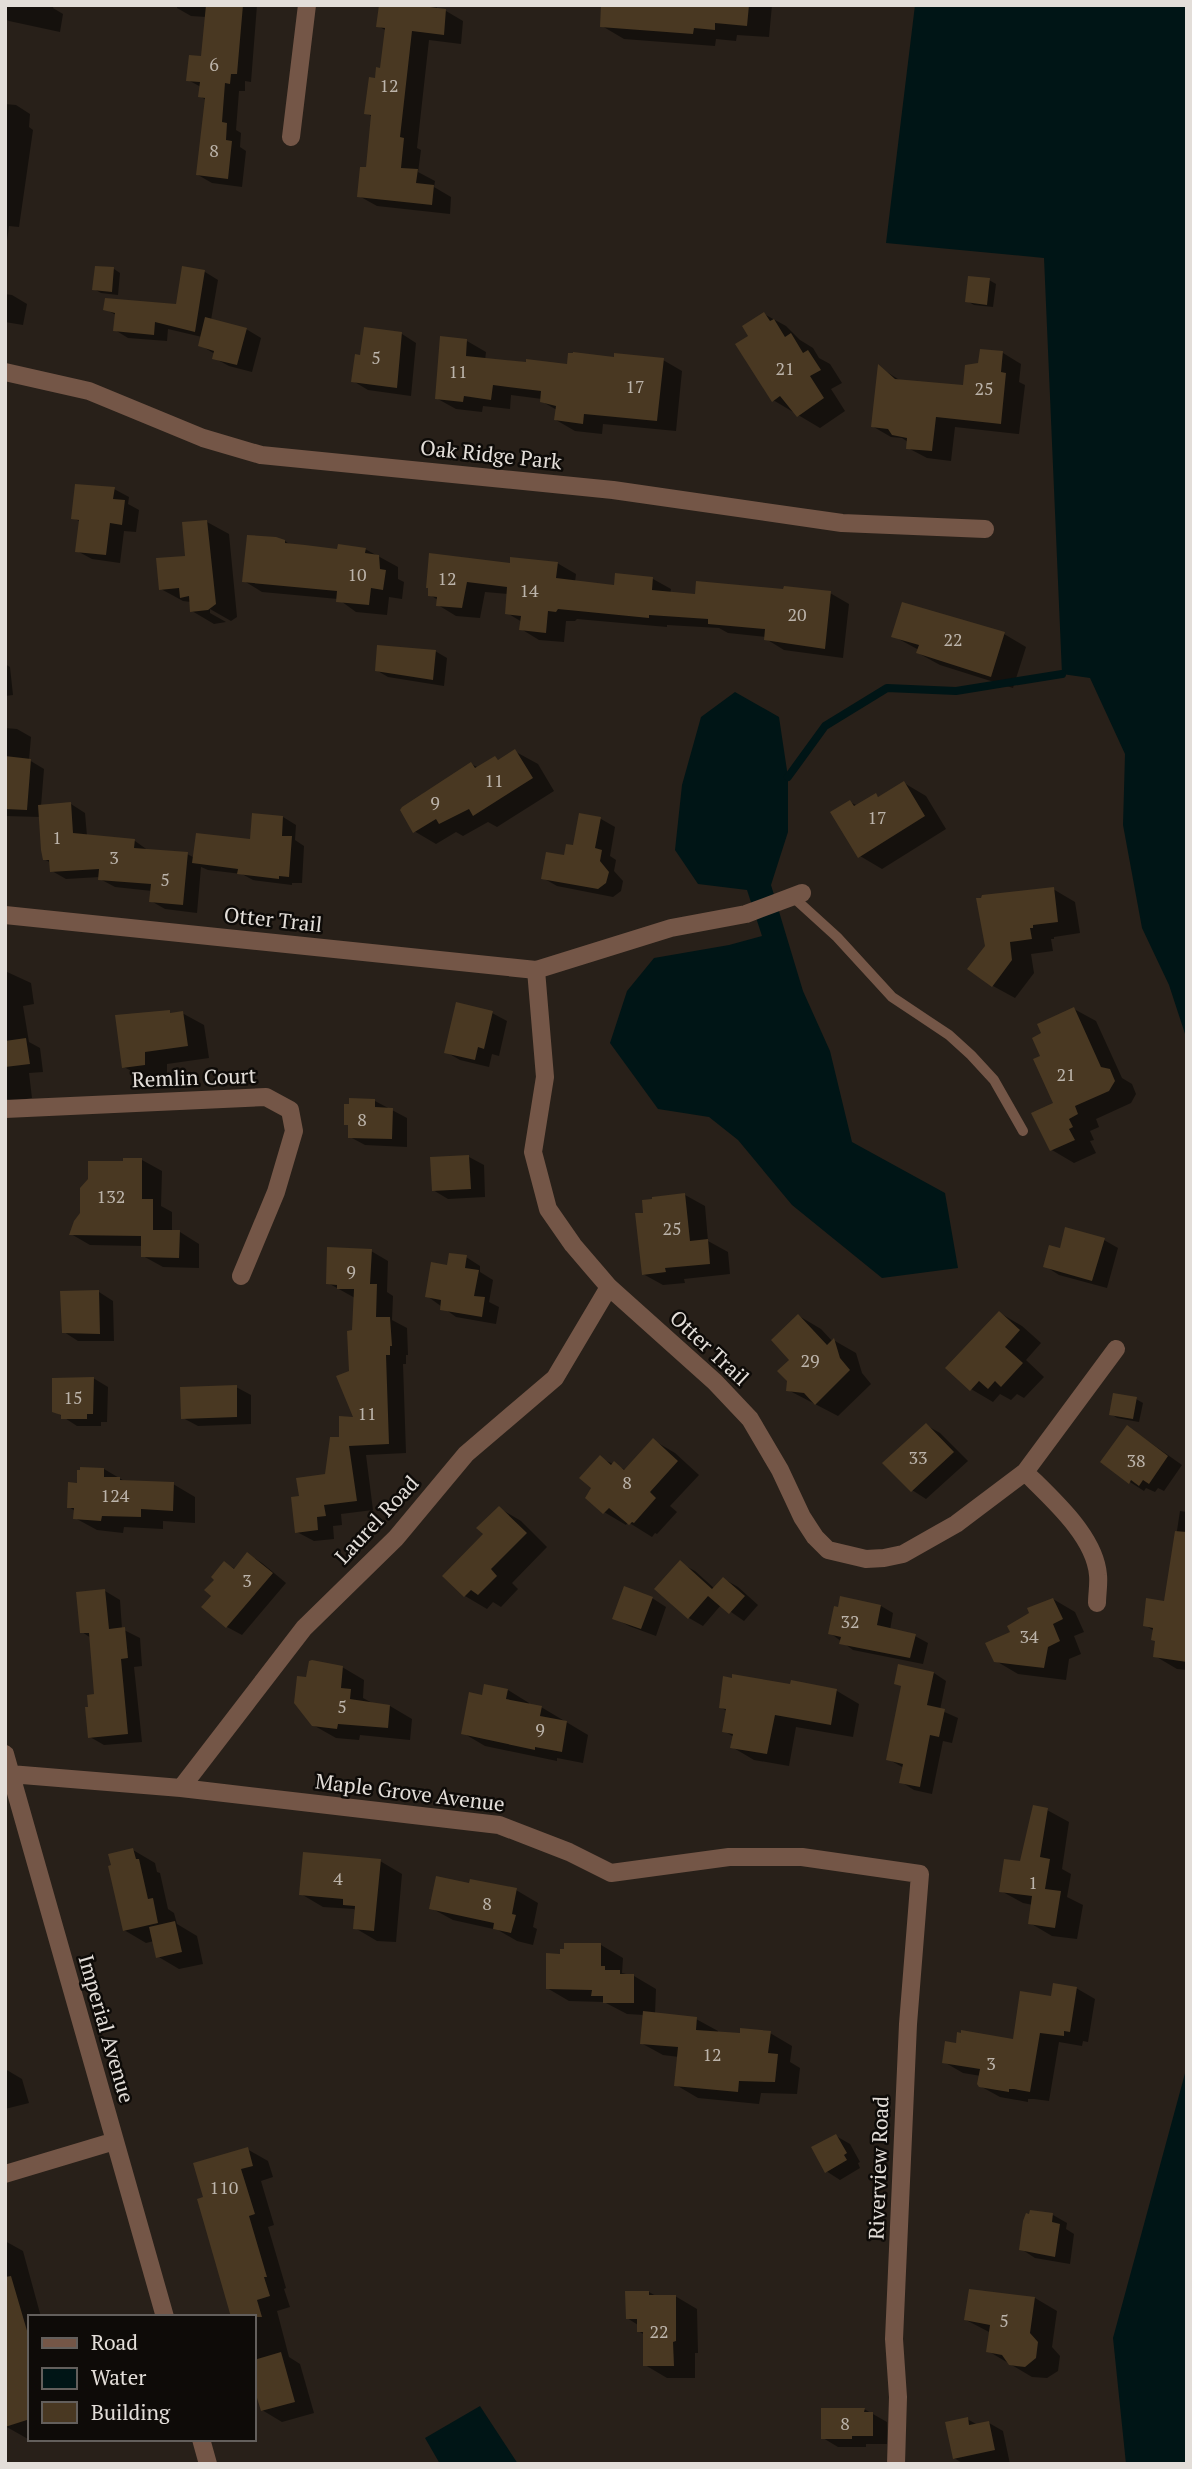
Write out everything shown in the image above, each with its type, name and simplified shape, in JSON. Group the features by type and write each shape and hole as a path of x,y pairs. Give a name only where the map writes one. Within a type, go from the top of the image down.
{"street":[{"path":"291,137 307,5"},
{"name":"Oak Ridge Park","path":"5,372 89,391 203,438 261,455 613,490 842,523 985,529"},
{"name":"Otter Trail","path":"5,915 536,970 671,928 746,914 798,895"},
{"name":"Otter Trail","path":"536,970 545,1077 533,1152 548,1209 573,1245 609,1287 715,1382 750,1419 814,1538 828,1550 866,1559 884,1558 902,1554 956,1524 1025,1472 1116,1349"},
{"name":"Remlin Court","path":"5,1109 266,1097 290,1111 294,1131 287,1156 276,1192 241,1276"},
{"name":"Laurel Road","path":"181,1788 304,1628 396,1538 466,1454 555,1377 609,1287"},
{"path":"1025,1472 1066,1513 1089,1548 1098,1574 1097,1603"},
{"name":"Imperial Avenue","path":"5,1754 164,2315"},
{"name":"Maple Grove Avenue","path":"10,1774 181,1788 499,1825 569,1852 611,1873 729,1857 802,1857 920,1874"},
{"name":"Riverview Road","path":"896,2464 898,2397 895,2314 908,2024 920,1874"},
{"path":"5,2174 114,2141"},
{"path":"202,2441 208,2464"}],"lane":[{"path":"798,895 892,998 949,1035 971,1055 994,1080 1023,1131"}],"water":[{"path":"915,5 1187,5 1187,1040 1169,985 1142,928 1123,825 1125,754 1090,678 1062,674 1044,258 886,243"},
{"path":"735,692 779,717 788,777 788,832 771,885 803,991 830,1051 852,1142 945,1193 958,1268 882,1278 792,1205 738,1140 709,1117 658,1109 610,1043 627,991 654,958 729,945 762,936 747,890 698,884 675,850 682,785 701,717"},
{"path":"1187,2066 1187,2464 1126,2464 1113,2338"},
{"path":"480,2406 518,2464 440,2464 425,2438"}],"building":[{"path":"206,5 243,5 237,74 231,74 230,84 225,83 222,122 227,123 226,140 232,141 228,179 196,175 205,98 198,97 200,82 186,81 189,55 201,56"},
{"path":"379,5 446,9 444,35 412,31 400,137 404,138 401,168 418,169 416,183 434,185 432,205 357,197 360,167 366,167 371,115 364,114 369,77 375,78 376,67 380,68 385,28 376,27"},
{"path":"601,5 749,5 747,26 715,23 715,30 694,28 693,34 600,27"},
{"path":"95,266 114,267 112,292 92,290"},
{"path":"182,266 205,270 195,332 155,322 154,335 113,331 115,313 103,310 105,298 176,304"},
{"path":"968,276 990,278 987,305 965,302"},
{"path":"764,312 770,321 774,319 785,337 791,333 803,353 808,350 821,370 810,376 824,398 797,417 780,396 772,402 735,344 748,336 742,326"},
{"path":"205,317 247,328 237,365 212,359 214,351 198,346"},
{"path":"364,327 402,332 397,388 351,382 355,354 360,355"},
{"path":"440,336 467,339 466,356 526,362 526,359 567,364 568,353 573,352 614,357 614,353 664,358 657,421 584,414 583,424 554,420 556,406 540,402 541,391 493,385 491,400 464,396 463,402 435,399"},
{"path":"980,349 1003,351 1001,372 1006,373 1001,424 936,417 932,451 906,449 907,438 892,435 888,429 871,427 878,364 895,379 963,385 965,365 978,363"},
{"path":"75,484 115,487 113,499 125,500 122,525 110,523 106,555 75,552 79,520 71,519"},
{"path":"207,520 216,604 208,610 190,612 189,596 180,598 179,588 159,590 156,558 185,556 182,522"},
{"path":"247,535 276,537 285,540 285,543 337,549 338,544 366,548 365,553 379,555 380,569 386,570 383,590 371,588 369,605 336,602 337,591 242,582"},
{"path":"429,553 510,563 510,557 558,562 556,578 614,585 615,573 653,577 652,590 695,594 696,581 831,591 825,649 764,640 765,629 708,624 708,619 649,615 649,618 558,609 556,612 548,611 546,633 519,630 521,616 505,614 507,587 467,582 462,608 436,606 437,597 428,596 426,588"},
{"path":"902,602 1005,632 991,677 916,653 919,645 891,637"},
{"path":"377,645 436,650 433,680 375,671"},
{"path":"515,749 533,778 473,816 469,809 439,824 436,819 413,833 400,810 402,807 471,762 475,768 495,756 498,760"},
{"path":"5,756 31,759 27,810 5,809"},
{"path":"904,781 925,816 858,858 830,812 850,800 854,806 876,793 878,797"},
{"path":"71,802 73,833 135,839 134,848 188,852 183,905 149,902 151,884 98,880 99,869 50,872 49,860 43,860 41,850 38,805"},
{"path":"252,813 283,816 282,836 292,836 289,877 279,876 279,879 237,874 238,869 192,863 196,833 250,839"},
{"path":"579,813 601,817 595,848 602,850 600,861 609,872 606,883 598,889 541,879 546,852 564,855 566,844 573,845"},
{"path":"1054,887 1058,922 1033,925 1033,928 1030,928 1032,939 1010,942 1012,960 992,987 967,969 985,946 976,898 981,898 982,895"},
{"path":"456,1002 493,1011 484,1049 478,1047 475,1060 444,1053"},
{"path":"1074,1007 1101,1067 1110,1069 1115,1081 1109,1091 1075,1106 1078,1114 1069,1119 1073,1127 1069,1129 1075,1140 1050,1151 1031,1113 1053,1103 1033,1059 1040,1056 1032,1038 1041,1033 1037,1024"},
{"path":"170,1010 170,1013 183,1011 188,1046 145,1052 145,1065 122,1068 115,1015"},
{"path":"26,1038 30,1064 5,1067 5,1041"},
{"path":"349,1098 375,1099 375,1107 393,1108 392,1139 348,1138 348,1125 344,1125 344,1104 349,1104"},
{"path":"469,1155 471,1189 432,1191 430,1157"},
{"path":"123,1158 142,1158 142,1199 153,1199 153,1230 180,1230 179,1258 141,1257 141,1236 69,1235 80,1213 80,1188 88,1179 88,1161 123,1161"},
{"path":"685,1193 690,1241 708,1239 710,1264 665,1268 666,1272 642,1275 635,1213 643,1213 642,1200"},
{"path":"1065,1227 1105,1238 1092,1281 1043,1267 1049,1245 1060,1248"},
{"path":"327,1247 372,1249 370,1284 377,1284 376,1317 390,1317 392,1346 390,1355 386,1355 389,1444 349,1446 357,1501 324,1505 326,1516 317,1517 318,1530 295,1533 291,1497 299,1496 296,1478 325,1474 330,1437 339,1437 339,1416 353,1417 336,1376 349,1371 347,1331 352,1330 354,1289 337,1289 337,1285 326,1284"},
{"path":"449,1253 467,1255 465,1268 479,1270 474,1296 485,1297 482,1317 440,1310 441,1300 425,1297 431,1262 447,1265"},
{"path":"99,1290 100,1334 62,1333 60,1291"},
{"path":"999,1311 1020,1330 1005,1347 1023,1363 1001,1387 995,1381 988,1389 979,1381 970,1391 945,1368"},
{"path":"798,1314 827,1345 834,1338 840,1358 850,1370 815,1405 804,1393 786,1391 787,1381 777,1371 789,1360 771,1340"},
{"path":"94,1377 93,1414 87,1414 87,1419 61,1419 61,1415 52,1412 52,1378"},
{"path":"237,1385 237,1417 181,1419 180,1387"},
{"path":"1113,1393 1137,1397 1133,1419 1109,1415"},
{"path":"926,1423 954,1452 911,1492 882,1463"},
{"path":"1127,1425 1168,1456 1149,1484 1143,1480 1139,1486 1131,1480 1129,1484 1100,1462"},
{"path":"653,1438 678,1461 650,1492 656,1498 634,1523 629,1525 609,1508 603,1514 585,1498 591,1488 579,1478 600,1455 611,1465 614,1461 624,1470"},
{"path":"80,1467 104,1468 104,1477 120,1477 120,1480 174,1482 173,1511 141,1509 141,1517 102,1516 101,1521 73,1519 74,1508 67,1508 68,1482 77,1483 77,1470 80,1470"},
{"path":"499,1506 527,1533 491,1569 497,1576 478,1595 471,1590 464,1597 442,1576 483,1534 476,1528"},
{"path":"1175,1531 1187,1532 1187,1662 1153,1657 1153,1628 1143,1626 1146,1598 1164,1601"},
{"path":"247,1552 273,1573 226,1628 201,1607 211,1596 204,1590 214,1580 211,1577 224,1561 234,1569"},
{"path":"680,1560 712,1589 723,1577 745,1596 729,1614 708,1596 688,1619 654,1589"},
{"path":"624,1586 653,1597 641,1629 612,1619"},
{"path":"105,1589 109,1629 125,1627 128,1658 121,1659 128,1734 88,1738 85,1707 88,1707 87,1695 94,1694 89,1633 80,1633 76,1592"},
{"path":"840,1596 881,1605 877,1625 916,1634 910,1658 839,1644 841,1637 828,1634 834,1606 838,1607"},
{"path":"1053,1598 1063,1619 1053,1624 1060,1641 1048,1647 1044,1668 994,1662 985,1643 1010,1632 1007,1626 1029,1613 1027,1608"},
{"path":"309,1661 343,1666 341,1688 351,1689 350,1699 390,1705 388,1728 338,1724 337,1729 312,1726 294,1703 297,1676 306,1677"},
{"path":"898,1664 934,1672 927,1705 945,1709 939,1737 930,1735 920,1787 899,1783 903,1764 886,1760 901,1686 894,1684"},
{"path":"732,1674 790,1684 791,1680 837,1689 831,1725 775,1715 767,1754 730,1748 733,1734 722,1732 726,1709 719,1708 723,1676 732,1678"},
{"path":"484,1684 508,1689 506,1699 542,1706 540,1716 567,1721 562,1752 535,1747 535,1750 461,1734 469,1692 482,1695"},
{"path":"1033,1805 1048,1808 1040,1857 1050,1859 1045,1889 1061,1891 1055,1928 1028,1924 1032,1896 999,1892 1004,1859 1020,1861"},
{"path":"133,1848 136,1859 139,1859 148,1899 153,1898 158,1923 123,1931 108,1866 111,1865 108,1854"},
{"path":"303,1852 381,1859 374,1931 353,1929 355,1906 343,1905 343,1899 299,1895"},
{"path":"436,1876 517,1888 512,1914 516,1915 511,1933 493,1929 494,1923 429,1909"},
{"path":"175,1921 182,1952 156,1958 149,1927"},
{"path":"564,1943 601,1943 601,1966 605,1966 605,1970 634,1974 634,2003 603,2003 603,1996 591,1996 592,1990 546,1989 546,1953 560,1954"},
{"path":"1053,1983 1077,1987 1070,2032 1064,2031 1064,2036 1040,2033 1030,2092 979,2087 977,2084 980,2069 942,2063 945,2041 956,2043 957,2032 961,2033 961,2030 1013,2039 1020,1991 1051,1996"},
{"path":"643,2011 697,2017 696,2030 740,2033 740,2028 771,2031 768,2053 778,2054 775,2082 739,2081 738,2092 674,2086 678,2047 640,2044"},
{"path":"836,2134 847,2153 844,2155 847,2160 825,2173 811,2147"},
{"path":"248,2147 253,2166 241,2169 255,2214 249,2216 270,2296 257,2300 262,2317 230,2315 197,2199 203,2197 193,2163"},
{"path":"1030,2210 1053,2213 1052,2222 1060,2224 1055,2257 1019,2250 1023,2221"},
{"path":"11,2276 28,2334 28,2420 5,2427 5,2277"},
{"path":"969,2289 1035,2297 1030,2333 1038,2342 1036,2358 1025,2367 1009,2365 1002,2355 986,2352 990,2325 964,2320"},
{"path":"625,2291 649,2291 649,2295 676,2295 674,2366 643,2366 643,2332 637,2332 637,2319 626,2319"},
{"path":"281,2352 295,2402 261,2411 256,2395 256,2359"},
{"path":"821,2408 865,2408 864,2412 873,2412 873,2436 821,2439"},
{"path":"968,2417 969,2425 989,2421 995,2450 953,2459 945,2422"}],"waterway":[{"path":"788,777 825,726 887,688 956,691 1062,674"}]}
